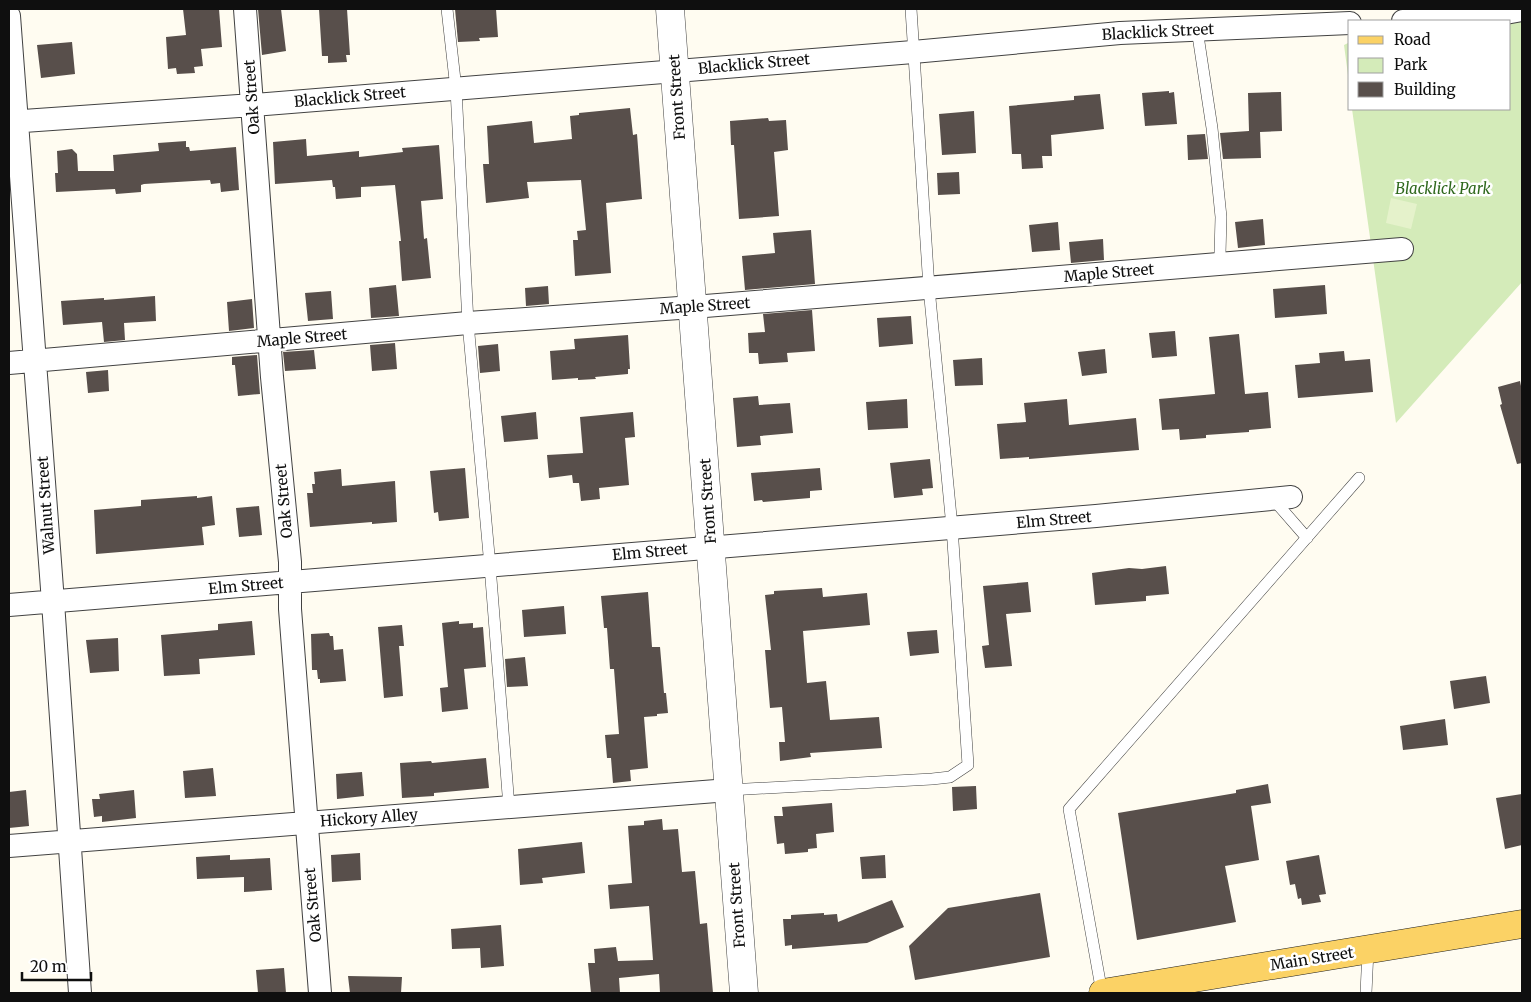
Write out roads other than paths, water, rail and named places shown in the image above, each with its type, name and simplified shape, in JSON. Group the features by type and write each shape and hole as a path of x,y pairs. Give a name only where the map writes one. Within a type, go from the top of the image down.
{"main road":[{"name":"Main Street","path":"1102,993 1522,924"}],"street":[{"name":"Oak Street","path":"245,9 269,340 290,562 290,609 320,993"},
{"name":"Front Street","path":"670,9 744,993"},
{"path":"1428,20 1478,18 1522,10"},
{"name":"Walnut Street","path":"9,16 12,121 35,361 58,688 71,841 80,993"},
{"name":"Blacklick Street","path":"12,121 456,89 913,52 1120,33 1348,23"},
{"name":"Maple Street","path":"9,363 269,340 1402,249"},
{"name":"Elm Street","path":"9,605 290,583 711,546 1182,509 1282,498"},
{"name":"Hickory Alley","path":"9,846 729,790"}],"lane":[{"path":"447,9 456,89 468,324 509,807"},
{"path":"729,790 932,779 950,777 968,765 952,527 929,288 911,9"},
{"path":"1198,29 1212,128 1221,217 1220,254 1222,263"},
{"path":"1102,993 1069,809 1359,478"},
{"path":"1282,498 1307,538"},
{"path":"1366,993 1368,950"}],"park label":[{"name":"Blacklick Park","path":"1443,189"}]}
